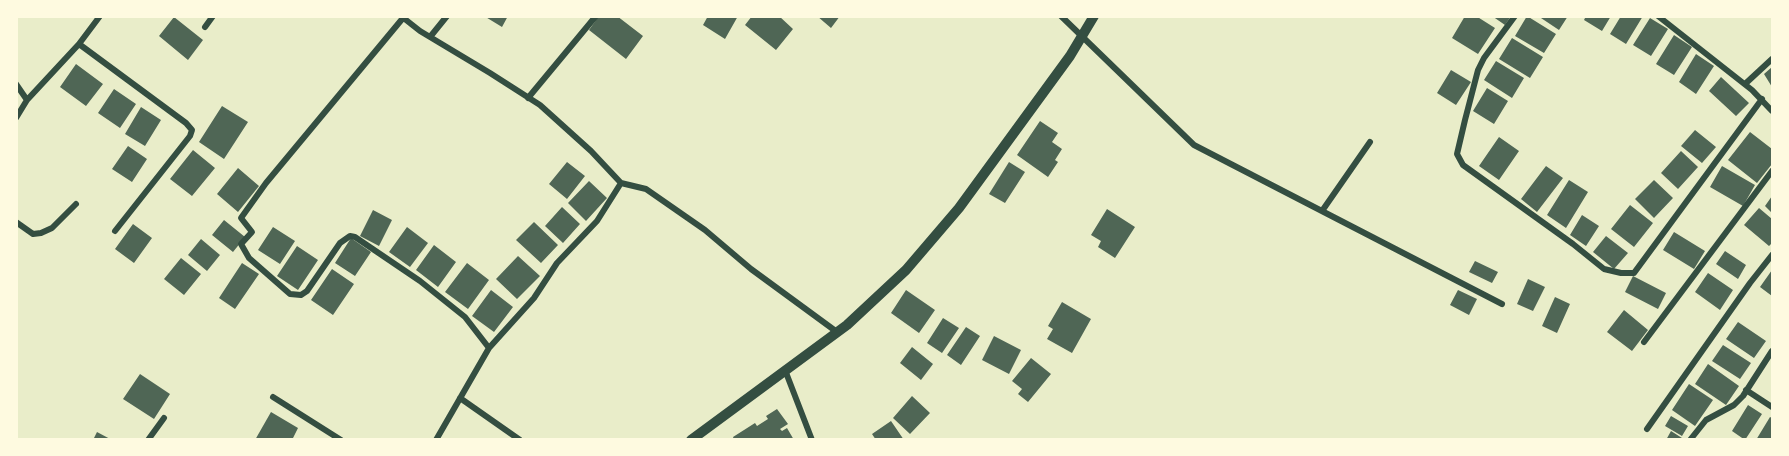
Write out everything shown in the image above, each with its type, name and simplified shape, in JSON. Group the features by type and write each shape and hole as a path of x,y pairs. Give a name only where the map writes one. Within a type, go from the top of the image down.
{"street":[{"path":"16,118 27,100 79,44 100,16"},
{"path":"205,27 213,16"},
{"path":"430,37 447,16"},
{"path":"528,98 596,16"},
{"path":"1061,16 1194,145 1502,304"},
{"path":"691,440 837,332 906,270 959,208 1070,56 1094,16"},
{"path":"1515,16 1484,58 1478,70 1457,154 1463,165 1604,268 1621,273 1634,273 1762,99"},
{"path":"1658,16 1745,84 1773,111"},
{"path":"489,348 465,317 420,281 355,237 350,236 340,243 307,291 296,296 290,294 249,258 242,244 252,232 241,218 266,183 402,17 430,37 540,105 621,183 646,189 705,230 751,269 837,332"},
{"path":"79,44 186,123 192,130 190,136 115,231"},
{"path":"1745,84 1773,58"},
{"path":"16,84 27,100"},
{"path":"1322,211 1370,142"},
{"path":"1644,342 1773,171"},
{"path":"436,440 489,348 534,298 557,263 597,221 621,183"},
{"path":"16,222 33,234 41,233 52,228 76,204"},
{"path":"1647,429 1750,283 1773,255"},
{"path":"1690,440 1706,420 1734,405 1773,351"},
{"path":"785,370 812,440"},
{"path":"1746,390 1773,407"},
{"path":"273,397 341,440"},
{"path":"460,398 520,440"},
{"path":"148,440 164,418"}],"building":[{"path":"484,16 508,16 502,27"},
{"path":"599,16 617,16 643,36 626,59 589,30"},
{"path":"708,16 738,16 725,39 703,25"},
{"path":"752,16 779,16 793,29 776,50 745,25"},
{"path":"817,16 840,16 831,28"},
{"path":"1465,16 1476,16 1495,28 1478,54 1452,38"},
{"path":"1492,16 1511,16 1505,25"},
{"path":"1527,16 1556,34 1544,53 1515,36"},
{"path":"1538,16 1568,16 1559,30"},
{"path":"1586,16 1611,16 1602,31 1584,20"},
{"path":"1621,16 1643,16 1626,44 1610,34"},
{"path":"174,17 203,40 188,60 159,36"},
{"path":"1650,18 1668,29 1651,56 1633,45"},
{"path":"1674,35 1692,47 1674,75 1656,64"},
{"path":"1512,38 1543,57 1530,78 1499,59"},
{"path":"1696,54 1714,66 1696,94 1679,82"},
{"path":"1496,61 1524,78 1512,98 1484,80"},
{"path":"76,64 103,84 86,106 60,87"},
{"path":"1772,67 1772,87 1764,74"},
{"path":"1451,70 1471,82 1456,105 1437,93"},
{"path":"1721,77 1749,103 1736,116 1709,91"},
{"path":"1487,88 1508,101 1494,124 1473,111"},
{"path":"114,89 136,104 120,128 98,113"},
{"path":"222,106 248,122 224,159 199,142"},
{"path":"141,107 161,120 145,146 125,134"},
{"path":"1040,121 1058,133 1052,142 1062,149 1055,160 1058,162 1048,177 1017,155"},
{"path":"1695,130 1716,147 1702,163 1681,146"},
{"path":"1750,132 1772,149 1772,164 1757,183 1728,160"},
{"path":"1499,137 1519,151 1499,180 1479,166"},
{"path":"128,146 147,159 132,182 112,169"},
{"path":"193,150 215,168 192,196 170,179"},
{"path":"1681,151 1698,167 1678,189 1661,173"},
{"path":"567,162 585,176 567,199 549,184"},
{"path":"1009,162 1025,172 1005,203 989,194"},
{"path":"1546,166 1563,178 1537,212 1521,199"},
{"path":"1722,166 1755,185 1743,206 1710,187"},
{"path":"238,168 259,186 238,212 217,194"},
{"path":"1569,180 1588,192 1566,228 1547,215"},
{"path":"1654,180 1673,198 1654,218 1635,199"},
{"path":"589,181 607,198 586,221 568,203"},
{"path":"1772,196 1772,213 1765,206"},
{"path":"1630,205 1653,223 1634,247 1611,229"},
{"path":"562,207 580,224 563,243 545,226"},
{"path":"1759,208 1772,219 1772,243 1769,246 1744,225"},
{"path":"1107,209 1135,227 1115,258 1098,247 1101,241 1091,235"},
{"path":"373,210 392,220 379,246 360,236"},
{"path":"1582,215 1599,226 1586,246 1570,235"},
{"path":"224,220 245,237 233,252 212,235"},
{"path":"534,222 558,245 541,263 516,240"},
{"path":"133,224 152,238 134,263 115,249"},
{"path":"273,227 295,241 280,264 258,250"},
{"path":"407,227 428,243 410,267 389,252"},
{"path":"1674,232 1705,251 1694,269 1663,250"},
{"path":"1606,236 1628,253 1614,269 1593,252"},
{"path":"351,238 371,252 355,276 335,263"},
{"path":"201,239 220,255 207,271 188,255"},
{"path":"434,245 456,262 438,287 416,270"},
{"path":"297,246 318,260 298,290 277,276"},
{"path":"1725,251 1746,265 1738,279 1716,264"},
{"path":"518,256 540,276 517,299 496,279"},
{"path":"181,258 201,274 184,295 164,279"},
{"path":"1475,261 1498,272 1492,283 1469,272"},
{"path":"242,263 259,274 235,309 219,298"},
{"path":"467,263 489,280 468,309 445,292"},
{"path":"332,269 354,284 333,315 311,300"},
{"path":"1772,270 1772,296 1760,287"},
{"path":"1708,273 1733,290 1720,310 1695,292"},
{"path":"1633,276 1666,293 1658,309 1625,292"},
{"path":"1528,279 1545,287 1533,311 1517,304"},
{"path":"491,290 513,307 494,332 472,316"},
{"path":"906,290 935,310 919,333 891,313"},
{"path":"1458,290 1477,299 1469,315 1450,305"},
{"path":"1555,297 1570,304 1557,333 1542,326"},
{"path":"1062,302 1091,319 1072,353 1047,339 1053,329 1048,326"},
{"path":"1624,310 1648,330 1632,351 1607,332"},
{"path":"943,318 959,328 942,353 927,343"},
{"path":"1738,322 1766,341 1754,358 1726,339"},
{"path":"966,327 980,336 961,365 947,355"},
{"path":"994,336 1021,350 1009,374 982,360"},
{"path":"1723,345 1751,363 1740,379 1712,361"},
{"path":"912,347 933,364 921,380 900,363"},
{"path":"1031,358 1051,374 1028,402 1018,394 1022,389 1012,381"},
{"path":"1708,364 1739,386 1726,405 1695,384"},
{"path":"140,374 170,394 154,419 123,399"},
{"path":"1689,384 1713,400 1695,426 1672,410"},
{"path":"912,396 930,413 910,434 893,418"},
{"path":"1748,405 1762,414 1745,440 1732,431"},
{"path":"777,409 788,424 780,429 782,431 787,428 794,440 734,440 733,437 755,423 757,426 768,419 766,416"},
{"path":"271,412 298,428 292,440 255,440"},
{"path":"1671,416 1688,426 1682,436 1665,426"},
{"path":"1770,417 1772,418 1772,440 1756,440"},
{"path":"891,421 904,440 876,440 872,434"},
{"path":"1671,431 1682,438 1681,440 1666,440"},
{"path":"97,432 112,440 93,440"}]}
